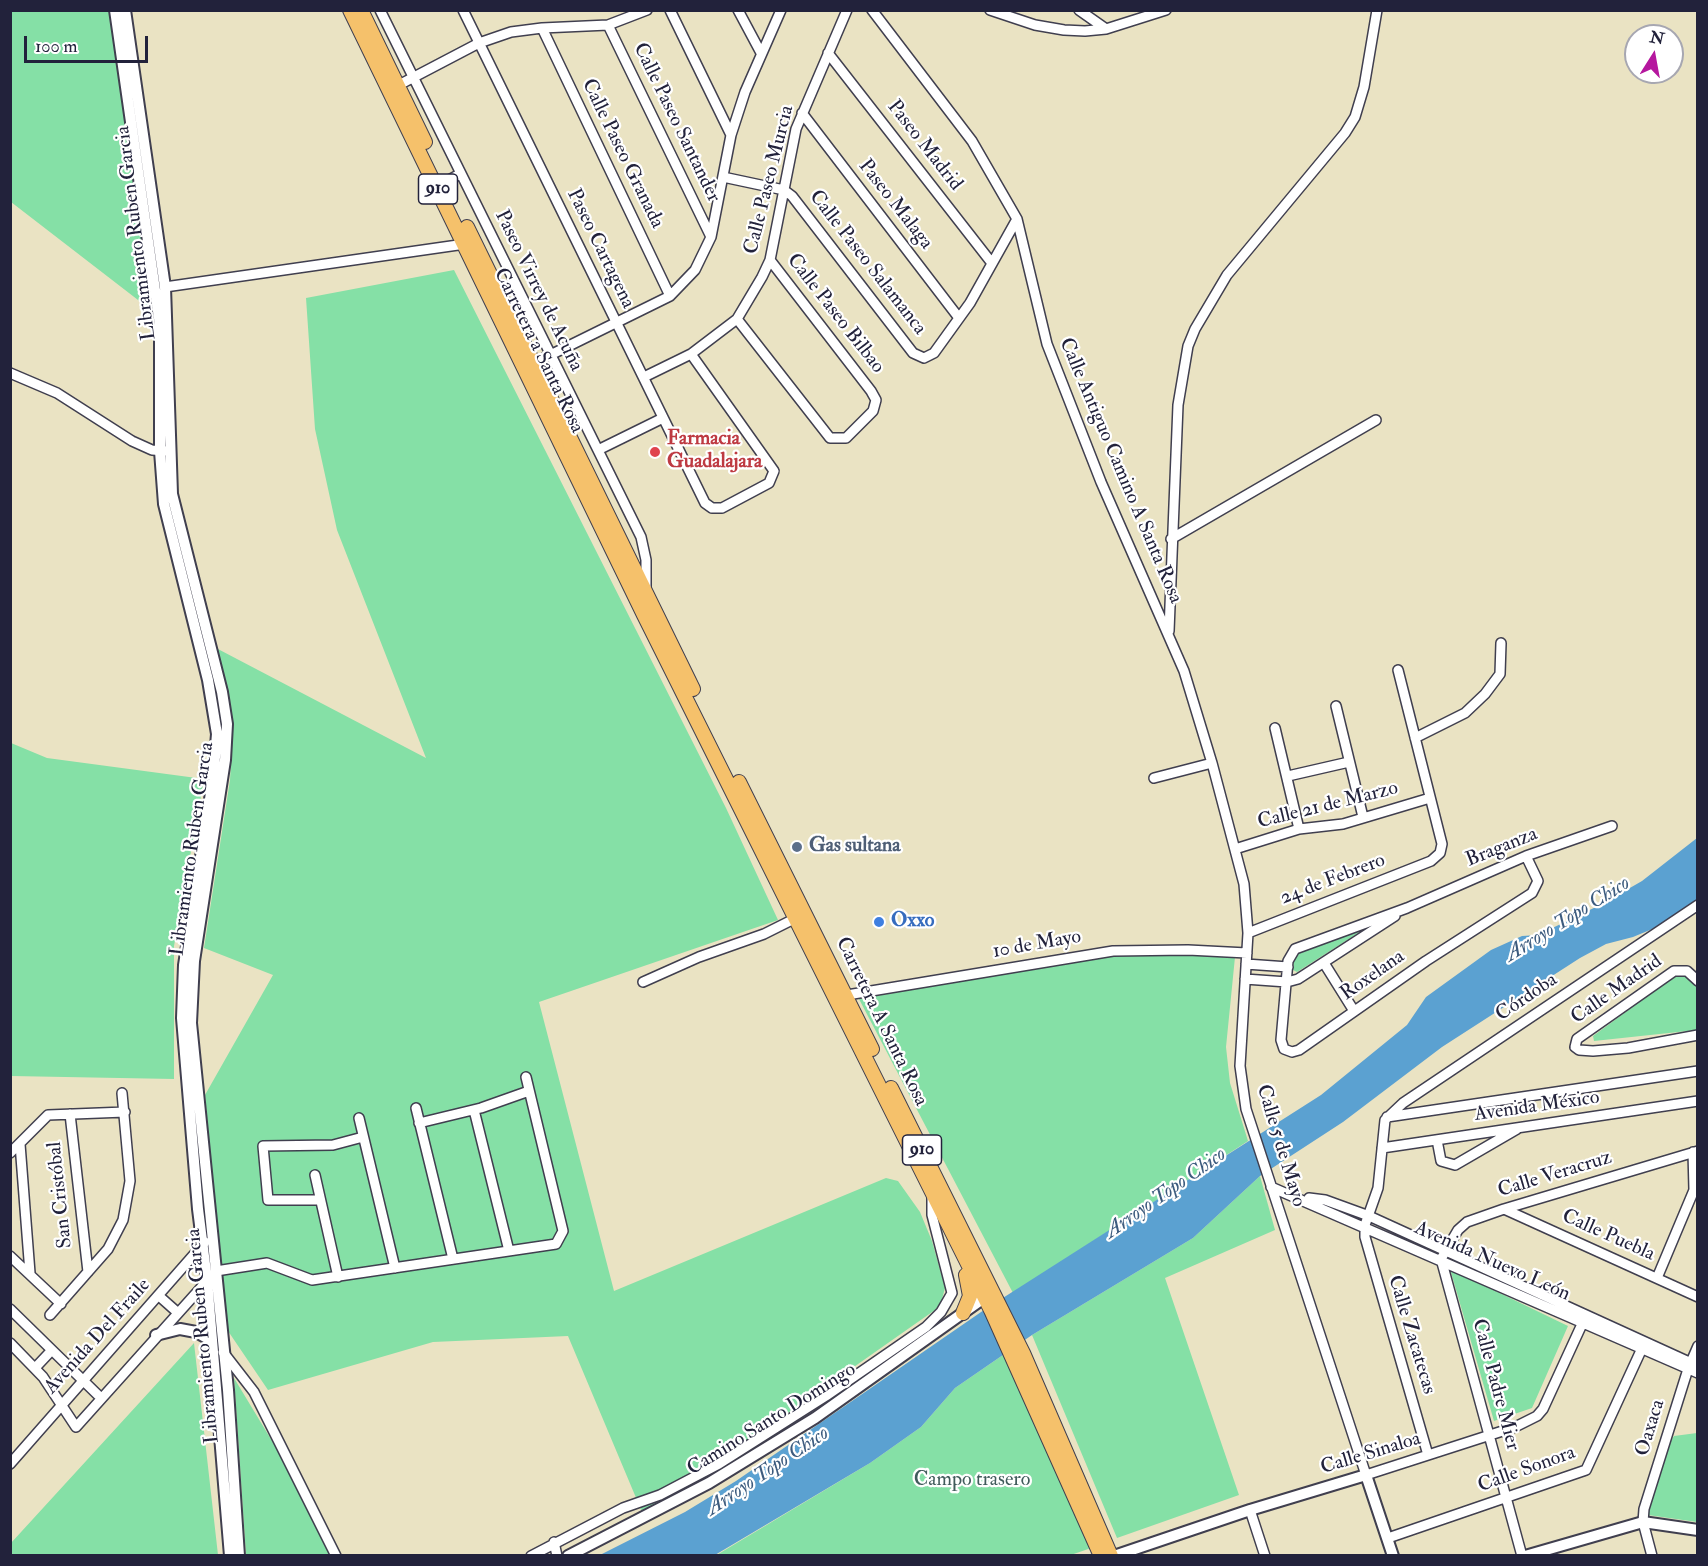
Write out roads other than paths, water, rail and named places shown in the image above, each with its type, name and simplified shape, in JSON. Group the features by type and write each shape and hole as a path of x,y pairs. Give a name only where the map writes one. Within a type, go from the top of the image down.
{"main road":[{"name":"Carretera a Santa Rosa","path":"350,10 365,30 465,244 646,592 697,706"},
{"name":"Carretera a Santa Rosa","path":"361,10 365,30"},
{"name":"Carretera a Santa Rosa","path":"393,88 489,272 529,366 697,706"},
{"name":"Carretera A Santa Rosa","path":"697,706 796,918 841,996 932,1192 991,1304"},
{"name":"Carretera A Santa Rosa","path":"697,706 1018,1357 1112,1556"},
{"path":"955,1239 956,1252 970,1287 970,1296 963,1313"},
{"name":"Carretera A Santa Rosa","path":"1018,1357 1101,1556"}],"street":[{"name":"Libramiento Ruben Garcia","path":"115,10 159,311 165,451 172,494 222,692 227,724 225,760 191,989 192,1036 213,1234 239,1556"},
{"name":"Libramiento Ruben Garcia","path":"125,10 165,287 164,504 208,680 217,734 213,780 184,957 182,1001 183,1037 207,1280 230,1556"},
{"name":"Paseo Cartagena","path":"463,10 705,503 712,508 722,508 769,483 774,471 691,354"},
{"path":"393,88 479,43 511,32 608,25 647,10"},
{"path":"670,10 731,135"},
{"path":"738,10 760,53"},
{"path":"529,366 670,296 695,270 711,237 731,135 760,53 781,10"},
{"name":"Calle Paseo Murcia","path":"644,377 691,354 737,319 770,260 802,113 847,10"},
{"name":"Calle Antiguo Camino A Santa Rosa","path":"872,10 972,141 1017,219 1047,344 1101,482 1169,633"},
{"path":"990,10 1009,19 1064,30 1106,29 1166,10"},
{"path":"1079,10 1106,29"},
{"path":"1169,633 1178,405 1188,346 1200,320 1227,275 1345,133 1362,94 1377,10"},
{"path":"365,30 382,15"},
{"name":"Paseo Virrey de Acuña","path":"382,15 641,537 646,560 646,592"},
{"name":"Calle Paseo Santander","path":"608,25 711,237"},
{"name":"Calle Paseo Granada","path":"542,28 670,296"},
{"name":"Paseo Madrid","path":"828,53 991,262"},
{"name":"Paseo Malaga","path":"802,113 959,318"},
{"path":"444,182 460,174"},
{"name":"Calle Paseo Salamanca","path":"723,177 784,190 801,204 913,352 924,358 934,353 959,318"},
{"path":"959,318 1017,219"},
{"path":"165,287 465,244"},
{"name":"Calle Paseo Bilbao","path":"737,319 825,433 834,440 846,438 873,411 876,400 871,391 770,260"},
{"path":"489,272 506,264"},
{"path":"10,373 50,389 132,441 165,451"},
{"path":"598,450 663,418"},
{"path":"1171,539 1376,420"},
{"name":"Calle 5 de Mayo","path":"1169,633 1184,671 1212,763 1244,884 1248,933 1240,1066 1246,1109 1393,1556"},
{"path":"1415,738 1465,712 1485,694 1500,674 1501,644"},
{"path":"1398,670 1430,798"},
{"path":"1336,706 1363,817"},
{"path":"1275,728 1299,829"},
{"path":"1288,776 1349,762"},
{"path":"1154,778 1212,763"},
{"name":"Calle 21 de Marzo","path":"1236,849 1299,829 1343,824 1430,798"},
{"name":"24 de Febrero","path":"1248,933 1431,861 1440,853 1442,844 1430,798"},
{"name":"Braganza","path":"1293,951 1407,908 1526,856 1612,826"},
{"name":"Roxelana","path":"1293,951 1288,967 1281,1040 1287,1052 1299,1050 1532,893 1538,882 1526,856"},
{"name":"Córdoba","path":"1387,1117 1698,905"},
{"name":"Braganza","path":"1287,982 1298,979 1324,963 1407,908"},
{"path":"643,982 699,957 764,934 796,918"},
{"name":"10 de Mayo","path":"841,996 1113,951 1188,950 1288,967"},
{"path":"1324,963 1354,1011"},
{"name":"Calle Madrid","path":"1698,981 1688,971 1674,971 1577,1039 1575,1045 1579,1050 1593,1051 1628,1048 1698,1035"},
{"path":"1245,979 1287,982"},
{"name":"Avenida México","path":"1387,1117 1698,1071"},
{"path":"10,1343 35,1368 76,1427 156,1335 216,1271 267,1263 312,1281 556,1244 563,1232 526,1077"},
{"path":"419,1123 474,1110 529,1091"},
{"path":"50,1316 108,1249 118,1233 129,1202 130,1156 123,1093"},
{"name":"Avenida México","path":"1382,1148 1698,1101"},
{"path":"416,1108 453,1259"},
{"path":"474,1110 508,1251"},
{"path":"10,1154 48,1115 125,1112"},
{"name":"San Cristóbal","path":"70,1114 87,1272"},
{"path":"1367,1221 1378,1188 1383,1126 1387,1117"},
{"path":"359,1118 395,1268"},
{"path":"1437,1140 1441,1161 1455,1165 1519,1127"},
{"path":"320,1200 268,1200 263,1146 333,1144 363,1137"},
{"path":"20,1144 30,1273"},
{"path":"1657,1278 1694,1190 1695,1152"},
{"name":"Calle Veracruz","path":"1442,1256 1458,1230 1467,1222 1695,1152"},
{"path":"315,1175 338,1277"},
{"name":"Avenida Nuevo León","path":"1271,1187 1367,1221 1692,1366 1698,1373"},
{"path":"531,1556 623,1508 660,1495 719,1464 926,1327 941,1312 952,1293 932,1215 932,1192"},
{"name":"Calle Puebla","path":"1504,1209 1698,1297"},
{"name":"Calle Zacatecas","path":"1367,1221 1367,1248 1428,1455"},
{"name":"Avenida Del Fraile","path":"10,1464 213,1234"},
{"name":"Calle Padre Mier","path":"1442,1256 1506,1498 1524,1556"},
{"path":"12,1260 30,1273 61,1304"},
{"path":"159,1296 177,1312"},
{"name":"Camino Santo Domingo","path":"568,1556 728,1471 815,1418 963,1313 991,1304"},
{"path":"10,1309 101,1398"},
{"name":"Calle Sinaloa","path":"1112,1556 1525,1423 1542,1412 1583,1319"},
{"path":"156,1335 180,1329 196,1332 212,1341"},
{"name":"Calle Sonora","path":"1388,1538 1586,1470 1644,1345"},
{"name":"Oaxaca","path":"1643,1522 1698,1346"},
{"path":"35,1368 51,1351"},
{"path":"223,1352 254,1392 336,1556"},
{"path":"1351,1479 1363,1481 1370,1488"},
{"path":"1250,1510 1265,1556"},
{"path":"1524,1556 1643,1522 1698,1530"},
{"path":"1643,1522 1652,1556"},
{"path":"554,1542 557,1556"}],"water":[{"name":"Arroyo Topo Chico","path":"1697,838 1697,905 1662,925 1633,937 1606,944 1580,958 1442,1047 1343,1122 1260,1176 1193,1238 1032,1335 955,1388 921,1427 870,1463 715,1555 598,1556 685,1512 736,1481 984,1310 1321,1095 1407,1025 1426,997 1491,950 1522,936 1538,935 1602,904 1642,881"}],"place":[{"name":"Farmacia Guadalajara","path":"655,452"},
{"name":"Gas sultana","path":"797,847"},
{"name":"Oxxo","path":"879,922"}],"park label":[{"name":"Campo trasero","path":"972,1481"}]}
